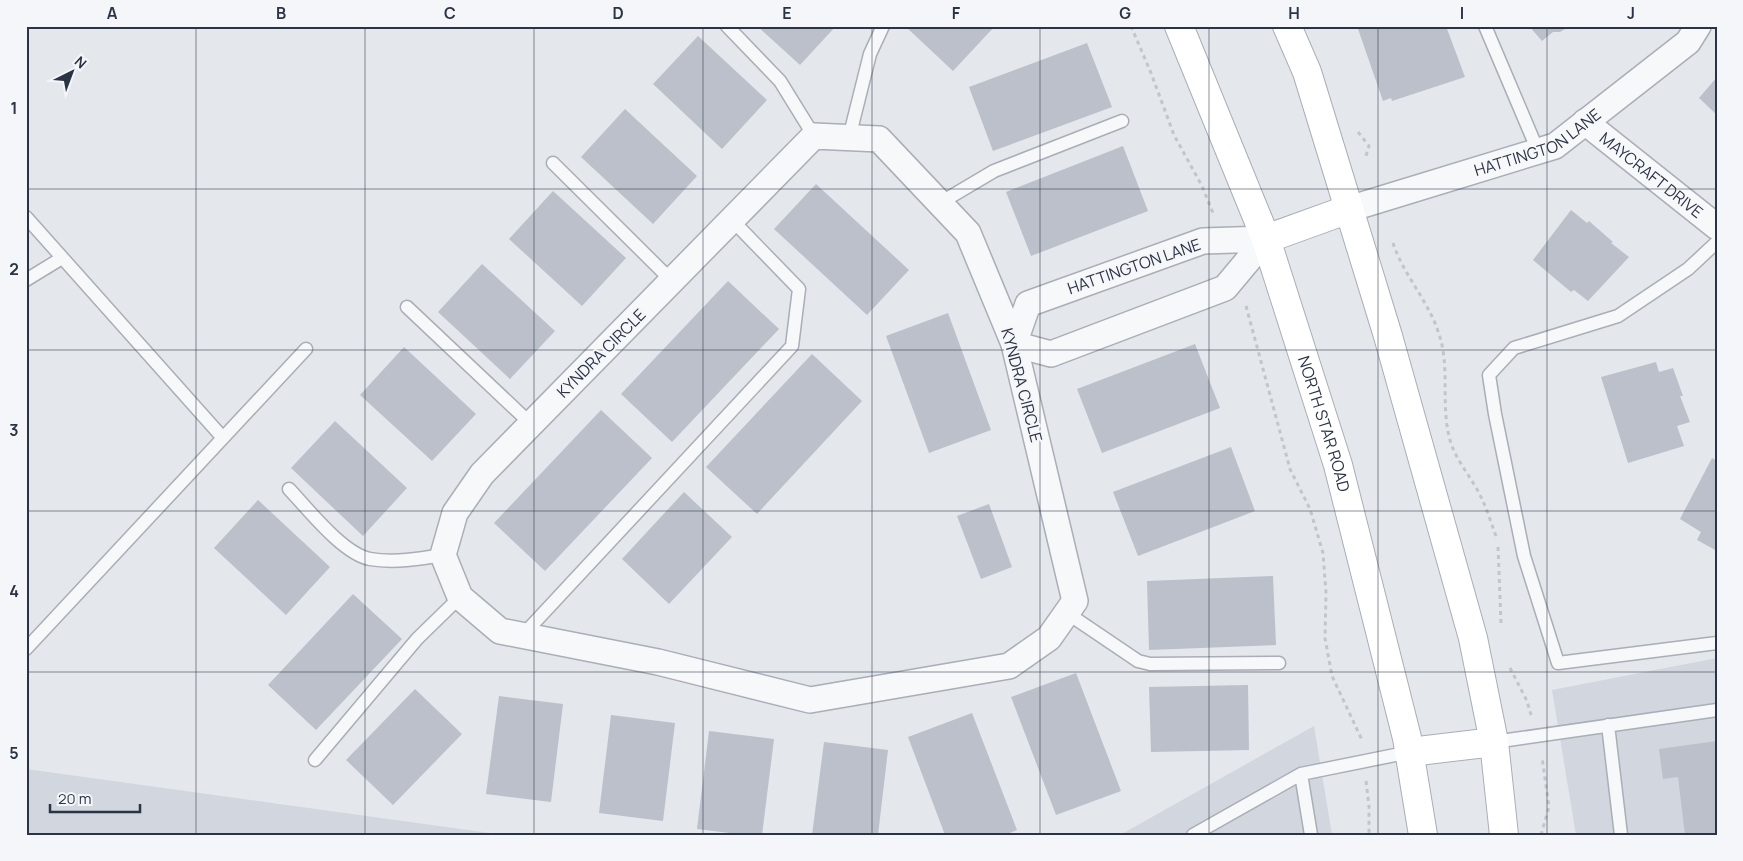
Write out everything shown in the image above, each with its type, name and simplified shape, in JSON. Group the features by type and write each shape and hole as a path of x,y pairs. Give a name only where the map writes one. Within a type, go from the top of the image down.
{"main road":[{"name":"NORTH STAR ROAD","path":"1179,26 1266,239 1338,465 1410,752 1423,835"},
{"path":"1287,26 1307,72 1349,209 1390,344 1473,638 1494,742 1504,835"},
{"path":"1266,239 1349,209"},
{"path":"1410,752 1494,742"}],"street":[{"name":"HATTINGTON LANE","path":"1349,209 1555,146 1688,42 1698,26"},
{"name":"MAYCRAFT DRIVE","path":"1585,122 1717,228"},
{"name":"KYNDRA CIRCLE","path":"814,136 849,138 879,139 968,233 1014,344 1076,600 1050,638 1009,666 810,700 658,662 500,631 460,597 443,555 454,513 482,474 814,136"},
{"name":"HATTINGTON LANE","path":"1014,344 1028,304 1203,241 1266,239"},
{"path":"1014,344 1051,354 1225,288 1266,239"}],"lane":[{"path":"728,26 780,82 814,136"},
{"path":"849,138 870,54 883,26"},
{"path":"1485,26 1538,151"},
{"path":"940,204 994,171 1122,121"},
{"path":"553,163 672,281"},
{"path":"26,216 224,438"},
{"path":"522,636 792,346 799,289 732,220"},
{"path":"1717,242 1688,269 1618,316 1514,348 1489,375 1495,414 1524,556 1558,663 1717,642"},
{"path":"26,280 62,258"},
{"path":"407,307 531,424"},
{"path":"26,650 306,349"},
{"path":"289,489 346,547 369,559 405,561 443,555"},
{"path":"315,760 417,638 460,597"},
{"path":"1067,613 1138,661 1150,664 1279,663"},
{"path":"1494,742 1717,710"},
{"path":"1608,726 1621,835"},
{"path":"1193,835 1301,774 1410,752"},
{"path":"1301,774 1311,835"}],"path":[{"path":"1131,26 1174,134 1202,186 1225,240"},
{"path":"1356,131 1369,146 1365,159 1397,257 1427,306 1439,332 1446,364 1445,404 1450,440 1481,497 1498,542 1501,632"},
{"path":"1236,275 1253,330 1290,469 1310,509 1323,553 1326,593 1325,638 1332,676 1362,739 1369,806 1369,835"},
{"path":"1510,667 1527,701 1538,736 1546,776 1548,807 1541,835"}],"shaded area":[{"path":"1717,658 1717,835 1576,835 1552,690"},
{"path":"1314,726 1332,835 1120,835"},
{"path":"26,769 504,835 26,835"}],"building":[{"path":"757,26 836,26 800,65"},
{"path":"905,26 995,26 953,71"},
{"path":"1358,26 1446,26 1465,77 1392,101 1391,98 1383,101"},
{"path":"1529,26 1570,26 1560,32 1553,32 1542,41"},
{"path":"698,36 767,100 722,149 653,84"},
{"path":"1087,43 1112,107 993,151 969,87"},
{"path":"1717,77 1717,115 1699,98"},
{"path":"625,109 697,176 653,224 581,157"},
{"path":"1123,146 1148,211 1031,256 1006,192"},
{"path":"816,184 909,270 867,315 774,229"},
{"path":"553,191 626,258 582,306 509,239"},
{"path":"1571,210 1587,223 1589,221 1613,242 1611,243 1629,257 1588,301 1574,290 1571,292 1533,260"},
{"path":"482,264 555,331 510,379 438,312"},
{"path":"728,281 779,329 672,442 621,394"},
{"path":"948,313 991,430 929,453 886,336"},
{"path":"1195,344 1220,408 1102,453 1077,389"},
{"path":"404,347 476,414 432,461 360,395"},
{"path":"812,354 862,401 757,514 706,467"},
{"path":"1656,362 1659,372 1673,368 1683,396 1680,396 1690,422 1677,426 1684,446 1628,463 1601,377"},
{"path":"601,410 652,458 545,571 494,523"},
{"path":"335,421 407,488 363,536 291,468"},
{"path":"1231,447 1255,511 1138,556 1113,492"},
{"path":"1712,458 1717,461 1717,551 1697,540 1701,532 1680,519"},
{"path":"684,492 732,537 669,604 622,559"},
{"path":"258,500 330,567 286,615 214,548"},
{"path":"989,504 1012,567 981,579 957,516"},
{"path":"1273,576 1276,645 1149,650 1147,581"},
{"path":"353,594 402,639 316,730 268,685"},
{"path":"1076,673 1121,791 1056,815 1011,697"},
{"path":"1248,685 1249,750 1151,752 1149,687"},
{"path":"415,689 462,734 393,805 346,760"},
{"path":"499,696 563,704 551,802 486,794"},
{"path":"972,713 1017,830 1005,835 945,835 908,737"},
{"path":"611,715 675,723 663,821 599,813"},
{"path":"709,731 774,739 762,835 697,829"},
{"path":"1717,741 1717,835 1685,835 1678,777 1663,779 1659,749"},
{"path":"824,742 888,750 878,835 812,835"}]}
